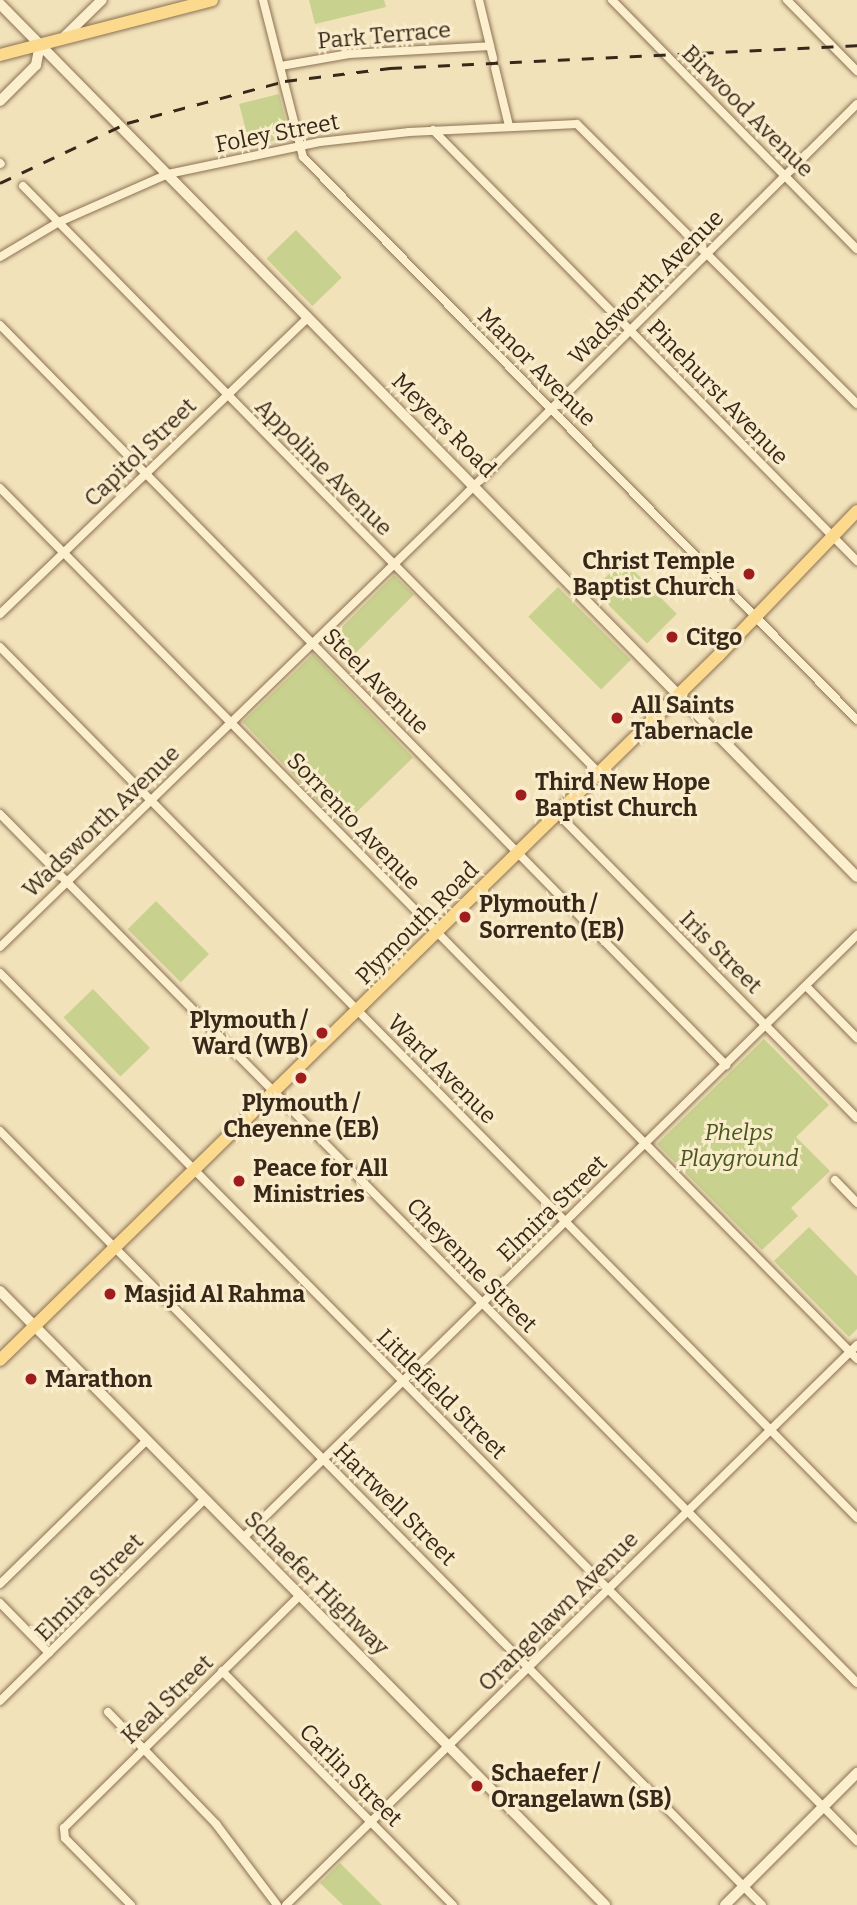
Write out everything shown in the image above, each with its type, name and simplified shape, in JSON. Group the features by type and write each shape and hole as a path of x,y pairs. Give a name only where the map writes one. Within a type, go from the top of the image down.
{"main road":[{"path":"0,55 212,0"},
{"name":"Plymouth Road","path":"0,1360 558,814 857,511"}],"street":[{"path":"63,38 102,0"},
{"name":"Manor Avenue","path":"263,0 303,157 857,720"},
{"path":"479,0 493,58"},
{"name":"Birwood Avenue","path":"612,0 857,248"},
{"path":"787,0 857,71"},
{"name":"Meyers Road","path":"0,4 857,877"},
{"path":"0,101 36,65 40,45"},
{"name":"Park Terrace","path":"281,66 349,54 490,46"},
{"path":"495,68 509,126"},
{"name":"Wadsworth Avenue","path":"0,947 474,486 857,104"},
{"name":"Foley Street","path":"0,257 59,222 168,174 299,146 433,130 580,125 708,252"},
{"name":"Pinehurst Avenue","path":"433,130 857,561"},
{"name":"Appoline Avenue","path":"23,186 599,773"},
{"path":"708,252 857,404"},
{"name":"Capitol Street","path":"0,614 309,318"},
{"name":"Steel Avenue","path":"0,325 726,1065"},
{"name":"Sorrento Avenue","path":"0,488 645,1145 854,1348 857,1359"},
{"name":"Ward Avenue","path":"0,647 857,1518"},
{"name":"Cheyenne Street","path":"0,814 857,1683"},
{"name":"Iris Street","path":"558,814 857,1118"},
{"name":"Elmira Street","path":"243,1538 857,935"},
{"name":"Littlefield Street","path":"0,973 857,1841"},
{"path":"806,986 857,1038"},
{"name":"Hartwell Street","path":"0,1131 762,1905"},
{"path":"835,1180 857,1203"},
{"name":"Schaefer Highway","path":"0,1291 605,1905"},
{"name":"Orangelawn Avenue","path":"286,1905 854,1348"},
{"path":"0,1584 146,1440"},
{"name":"Elmira Street","path":"0,1701 205,1499"},
{"name":"Keal Street","path":"131,1905 63,1831 300,1595"},
{"path":"0,1603 49,1653"},
{"name":"Carlin Street","path":"222,1671 453,1905"},
{"path":"108,1712 216,1824 277,1905"},
{"path":"725,1905 857,1773"}],"green space":[{"path":"309,0 384,0 386,7 315,24"},
{"path":"279,94 290,137 250,147 239,104"},
{"path":"296,230 342,277 312,306 267,258"},
{"path":"623,560 677,614 647,643 593,590"},
{"path":"394,575 414,595 346,663 326,643"},
{"path":"558,587 631,660 601,690 528,617"},
{"path":"313,654 413,758 343,826 243,722"},
{"path":"156,901 209,954 181,982 128,929"},
{"path":"93,989 150,1048 120,1076 64,1017"},
{"name":"Phelps Playground","path":"764,1039 829,1105 796,1137 830,1171 791,1208 798,1216 762,1250 657,1144"},
{"path":"809,1227 857,1276 857,1329 849,1337 774,1261"},
{"path":"340,1863 382,1905 343,1905 320,1883"}],"railway":[{"path":"0,183 127,123 285,81 390,68 857,45"}],"place":[{"name":"Christ Temple Baptist Church","path":"749,574"},
{"name":"Citgo","path":"672,637"},
{"name":"All Saints Tabernacle","path":"617,718"},
{"name":"Third New Hope Baptist Church","path":"521,795"},
{"name":"Plymouth / Sorrento (EB)","path":"465,917"},
{"name":"Plymouth / Ward (WB)","path":"322,1033"},
{"name":"Plymouth / Cheyenne (EB)","path":"301,1078"},
{"name":"Peace for All Ministries","path":"239,1181"},
{"name":"Masjid Al Rahma","path":"110,1294"},
{"name":"Marathon","path":"31,1379"},
{"name":"Schaefer / Orangelawn (SB)","path":"477,1786"}]}
